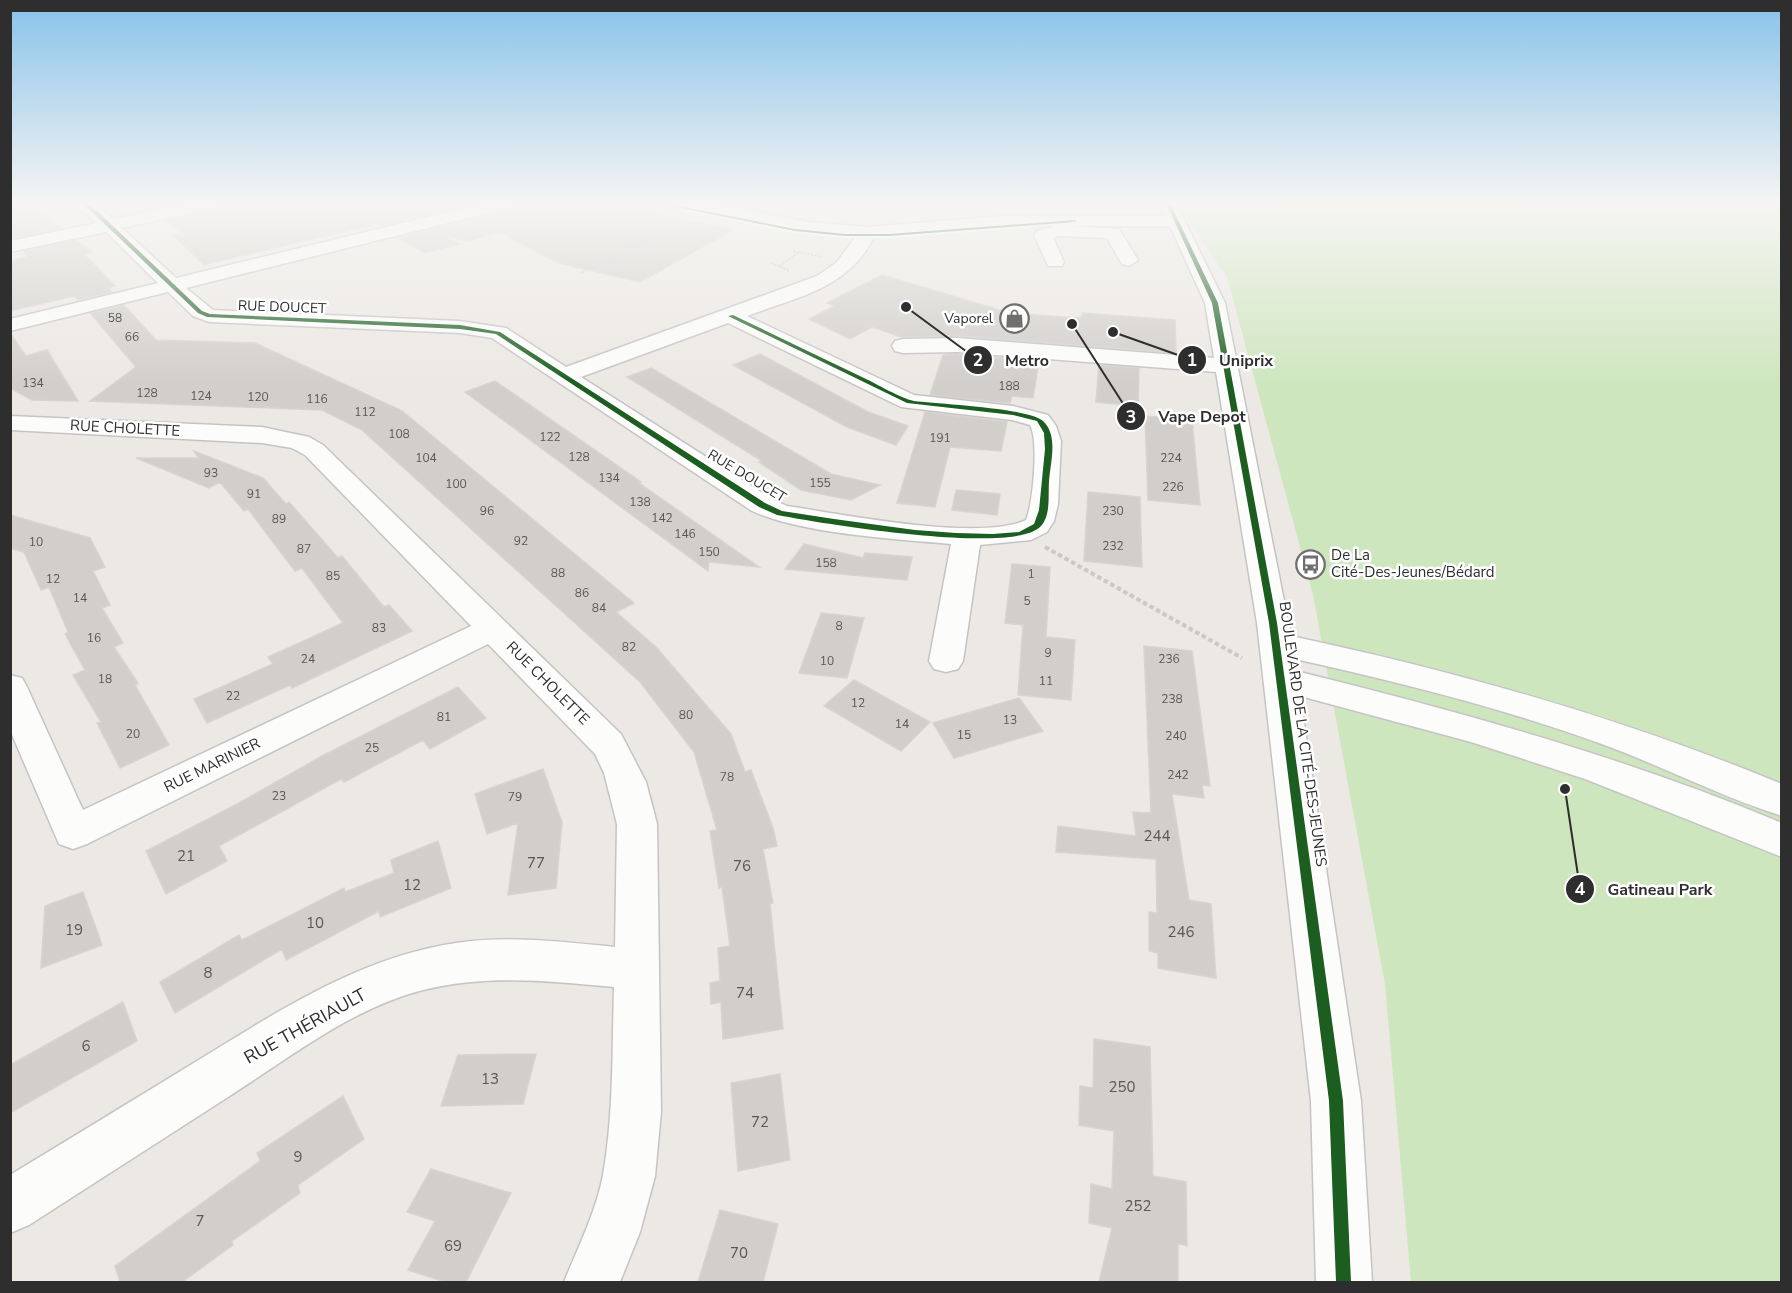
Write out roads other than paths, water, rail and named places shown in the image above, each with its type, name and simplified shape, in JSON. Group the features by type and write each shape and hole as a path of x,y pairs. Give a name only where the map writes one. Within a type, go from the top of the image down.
{"street":[{"name":"RUE DOUCET","path":"148,263 200,312 222,318 460,327 498,333 780,513 967,537 1024,535 1037,526 1042,512 1049,436 1039,420 1013,413 909,402 730,316"},
{"path":"10,326 263,263"},
{"path":"563,376 801,290 839,272 848,263"},
{"name":"BOULEVARD DE LA CITÉ-DES-JEUNES","path":"1197,263 1215,303 1282,680 1336,1101 1344,1282"},
{"path":"903,346 957,345 1226,366"},
{"name":"RUE CHOLETTE","path":"10,423 262,435 300,442 319,454 494,628 595,730 622,766 631,791 637,824 636,1112 629,1176 613,1232 592,1282"},
{"path":"946,661 967,537"},
{"name":"RUE MARINIER","path":"10,687 73,833 494,628"},
{"path":"1275,644 1440,681 1525,705 1644,744 1782,801"},
{"path":"1282,680 1428,716 1546,749 1659,790 1782,841"},
{"name":"RUE THÉRIAULT","path":"10,1206 268,1045 364,991 413,973 452,963 495,958 636,969"}],"place":[{"name":"Metro","path":"906,307"},
{"name":"Vaporel","path":"1014,318"},
{"name":"Vape Depot","path":"1072,324"},
{"name":"Uniprix","path":"1113,332"},
{"name":"De La Cité-Des-Jeunes/Bédard","path":"1310,564"},
{"name":"Gatineau Park","path":"1565,789"}]}
